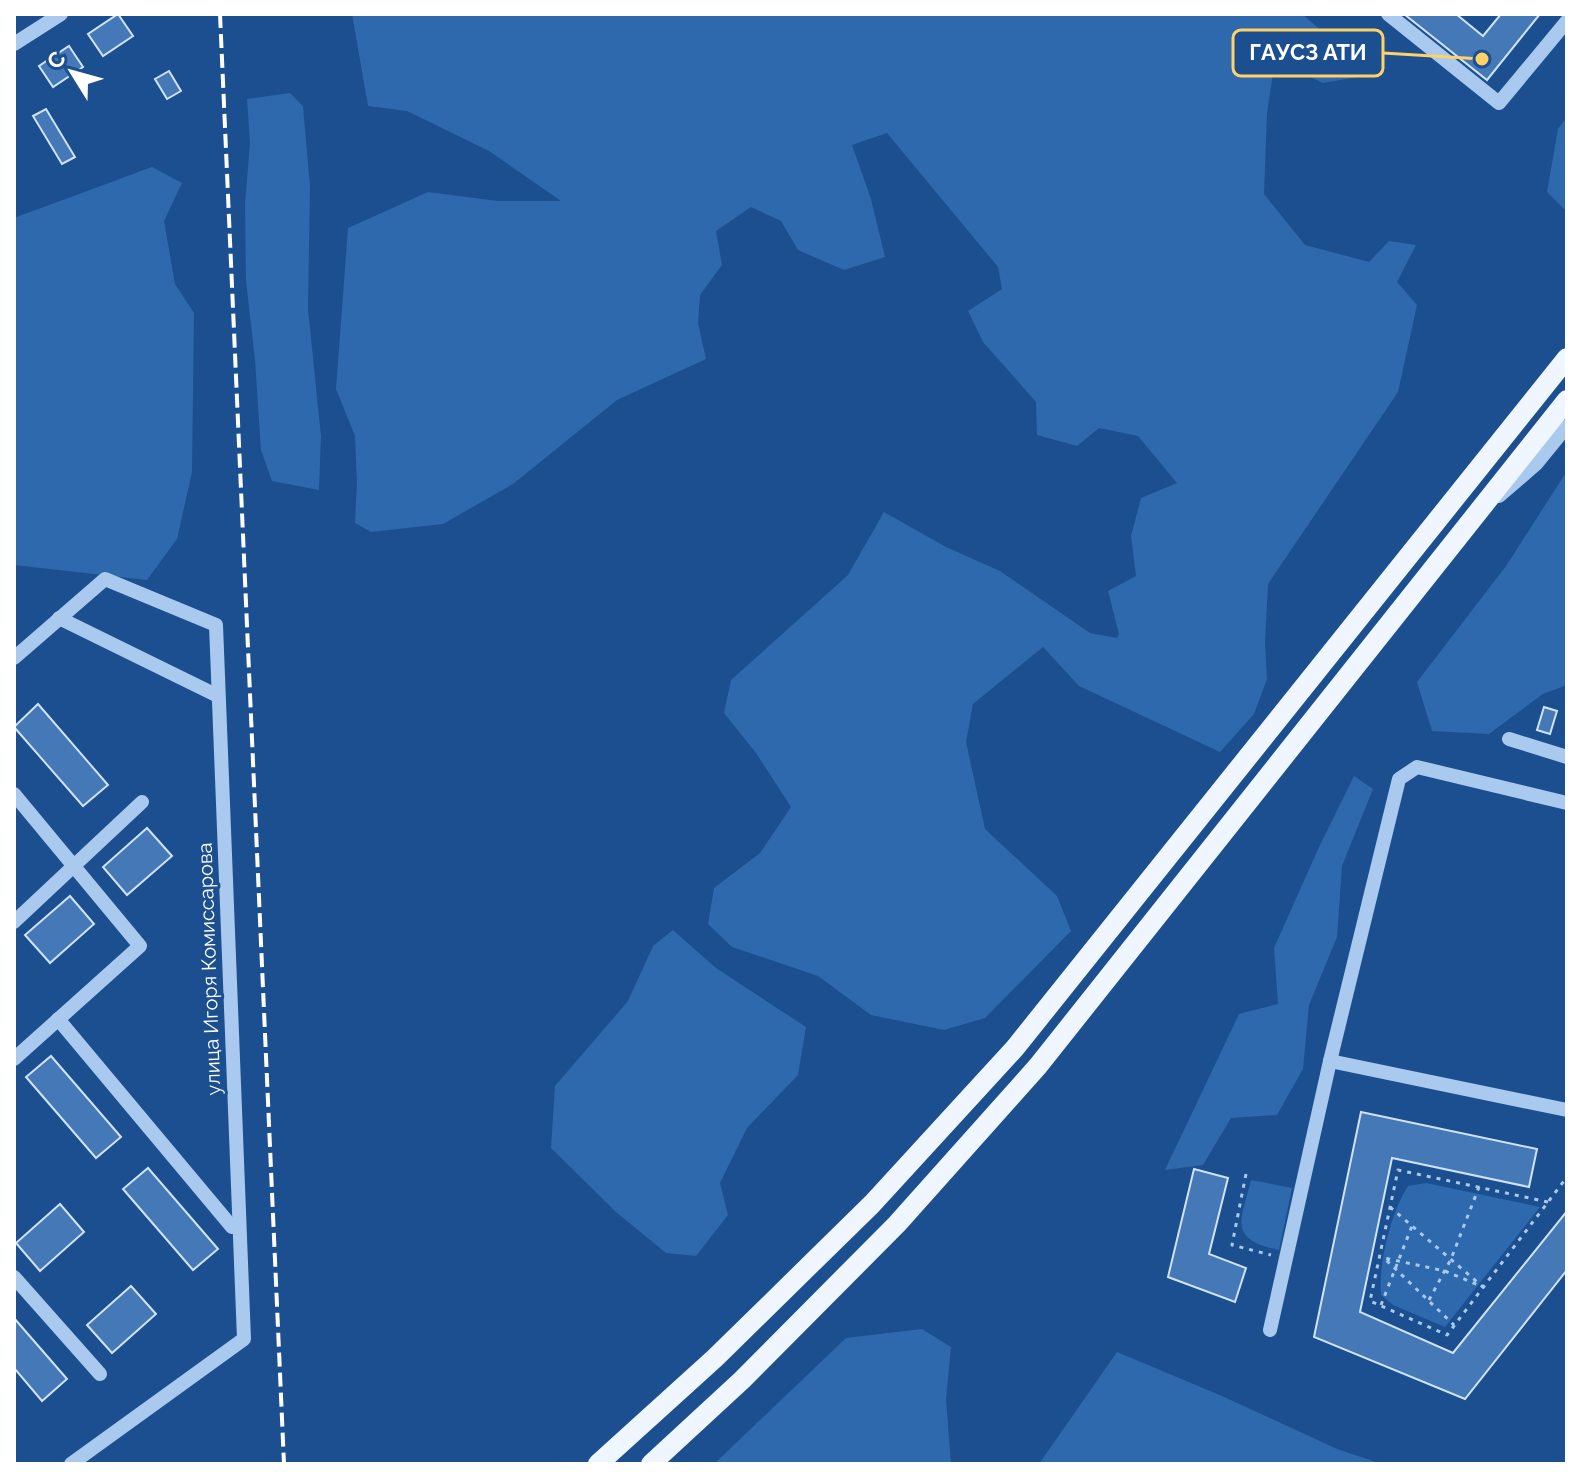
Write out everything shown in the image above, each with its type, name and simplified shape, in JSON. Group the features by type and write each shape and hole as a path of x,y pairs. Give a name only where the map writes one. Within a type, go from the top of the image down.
{"main road":[{"path":"598,1464 715,1358 872,1204 1015,1048 1567,358"},
{"path":"651,1464 742,1380 897,1224 1038,1066 1567,400"}],"street":[{"path":"14,44 61,14"},
{"path":"1388,14 1499,103 1567,21"},
{"path":"1477,514 1536,464 1567,426"},
{"name":"улица Игоря Комиссарова","path":"14,658 105,579 216,625 244,1339 71,1464"},
{"path":"59,618 218,696"},
{"path":"1509,739 1567,757"},
{"path":"1270,1330 1330,1061 1399,779 1417,767 1567,803"},
{"path":"14,794 140,946 14,1059"},
{"path":"14,922 142,802"},
{"path":"58,1019 232,1227"},
{"path":"1330,1061 1567,1110"},
{"path":"14,1277 100,1374"}],"path":[{"path":"1548,1202 1398,1170 1370,1301 1447,1335 1567,1177"},
{"path":"1246,1174 1232,1245 1286,1259"},
{"path":"1429,1300 1451,1259 1479,1187"},
{"path":"1390,1207 1483,1287"},
{"path":"1381,1306 1412,1226"},
{"path":"1454,1325 1384,1258 1445,1271 1483,1287"}],"shaded area":[{"path":"352,14 1302,14 1344,50 1364,76 1323,83 1275,60 1267,113 1264,194 1305,245 1369,262 1389,241 1416,245 1397,282 1417,305 1398,392 1268,584 1267,679 1254,714 1220,752 1079,686 1043,647 973,704 966,742 985,829 1057,896 1071,931 985,1018 944,1030 871,1015 818,976 732,947 708,924 714,888 760,853 791,807 756,753 724,713 731,680 848,575 884,512 946,547 1000,571 1090,633 1117,638 1119,634 1108,591 1136,576 1131,536 1141,498 1177,483 1138,436 1099,428 1077,446 1037,435 1036,402 983,342 968,311 1002,289 998,267 887,133 852,145 871,199 885,257 844,270 798,250 781,221 751,207 716,231 722,265 700,295 698,323 706,359 617,400 513,484 443,524 371,532 355,523 355,436 336,389 348,228 428,192 498,201 561,201 489,151 407,111 368,106"},
{"path":"290,93 303,106 310,187 308,309 321,436 319,490 272,481 261,450 246,281 245,204 250,143 247,99"},
{"path":"1567,117 1567,212 1547,192 1558,129"},
{"path":"152,167 182,183 164,221 175,284 194,313 192,472 177,539 147,580 14,565 14,218"},
{"path":"1567,471 1567,685 1543,694 1489,734 1432,731 1417,682 1506,566"},
{"path":"1354,776 1373,789 1342,866 1337,937 1309,1005 1303,1069 1277,1115 1231,1118 1203,1165 1165,1170 1239,1014 1278,1004 1274,948"},
{"path":"673,930 716,968 806,1027 798,1075 747,1128 720,1183 728,1215 696,1256 666,1253 616,1212 551,1148 555,1086 628,1001 653,946"},
{"path":"1251,1180 1292,1188 1279,1250 1262,1246 1245,1234 1242,1217"},
{"path":"1426,1183 1540,1207 1445,1327 1393,1305 1381,1295 1384,1254 1396,1210 1408,1186"},
{"path":"922,1329 951,1347 946,1399 951,1464 714,1464 846,1338"},
{"path":"1117,1352 1337,1449 1382,1464 1039,1464"}],"building":[{"path":"118,14 133,36 103,56 88,34"},
{"path":"1404,14 1456,14 1483,36 1501,14 1540,14 1487,80"},
{"path":"69,46 83,67 53,87 39,66"},
{"path":"169,71 181,91 167,99 155,79"},
{"path":"46,109 75,157 62,164 33,116"},
{"path":"38,704 108,785 83,806 14,727"},
{"path":"1544,707 1557,711 1550,734 1537,730"},
{"path":"147,828 172,856 127,895 103,867"},
{"path":"70,896 94,924 50,963 25,935"},
{"path":"51,1056 121,1137 96,1158 26,1077"},
{"path":"1361,1112 1537,1149 1529,1187 1392,1158 1360,1312 1453,1353 1567,1211 1567,1270 1465,1399 1314,1337"},
{"path":"148,1168 218,1249 193,1270 123,1189"},
{"path":"1194,1169 1228,1178 1209,1254 1246,1268 1235,1302 1168,1277"},
{"path":"60,1204 84,1232 40,1271 16,1243"},
{"path":"131,1286 156,1314 112,1353 87,1325"},
{"path":"14,1318 67,1379 42,1401 14,1368"}],"railway":[{"path":"220,14 284,1464"}],"place":[{"name":"ГАУСЗ АТИ","path":"1482,59"}]}
